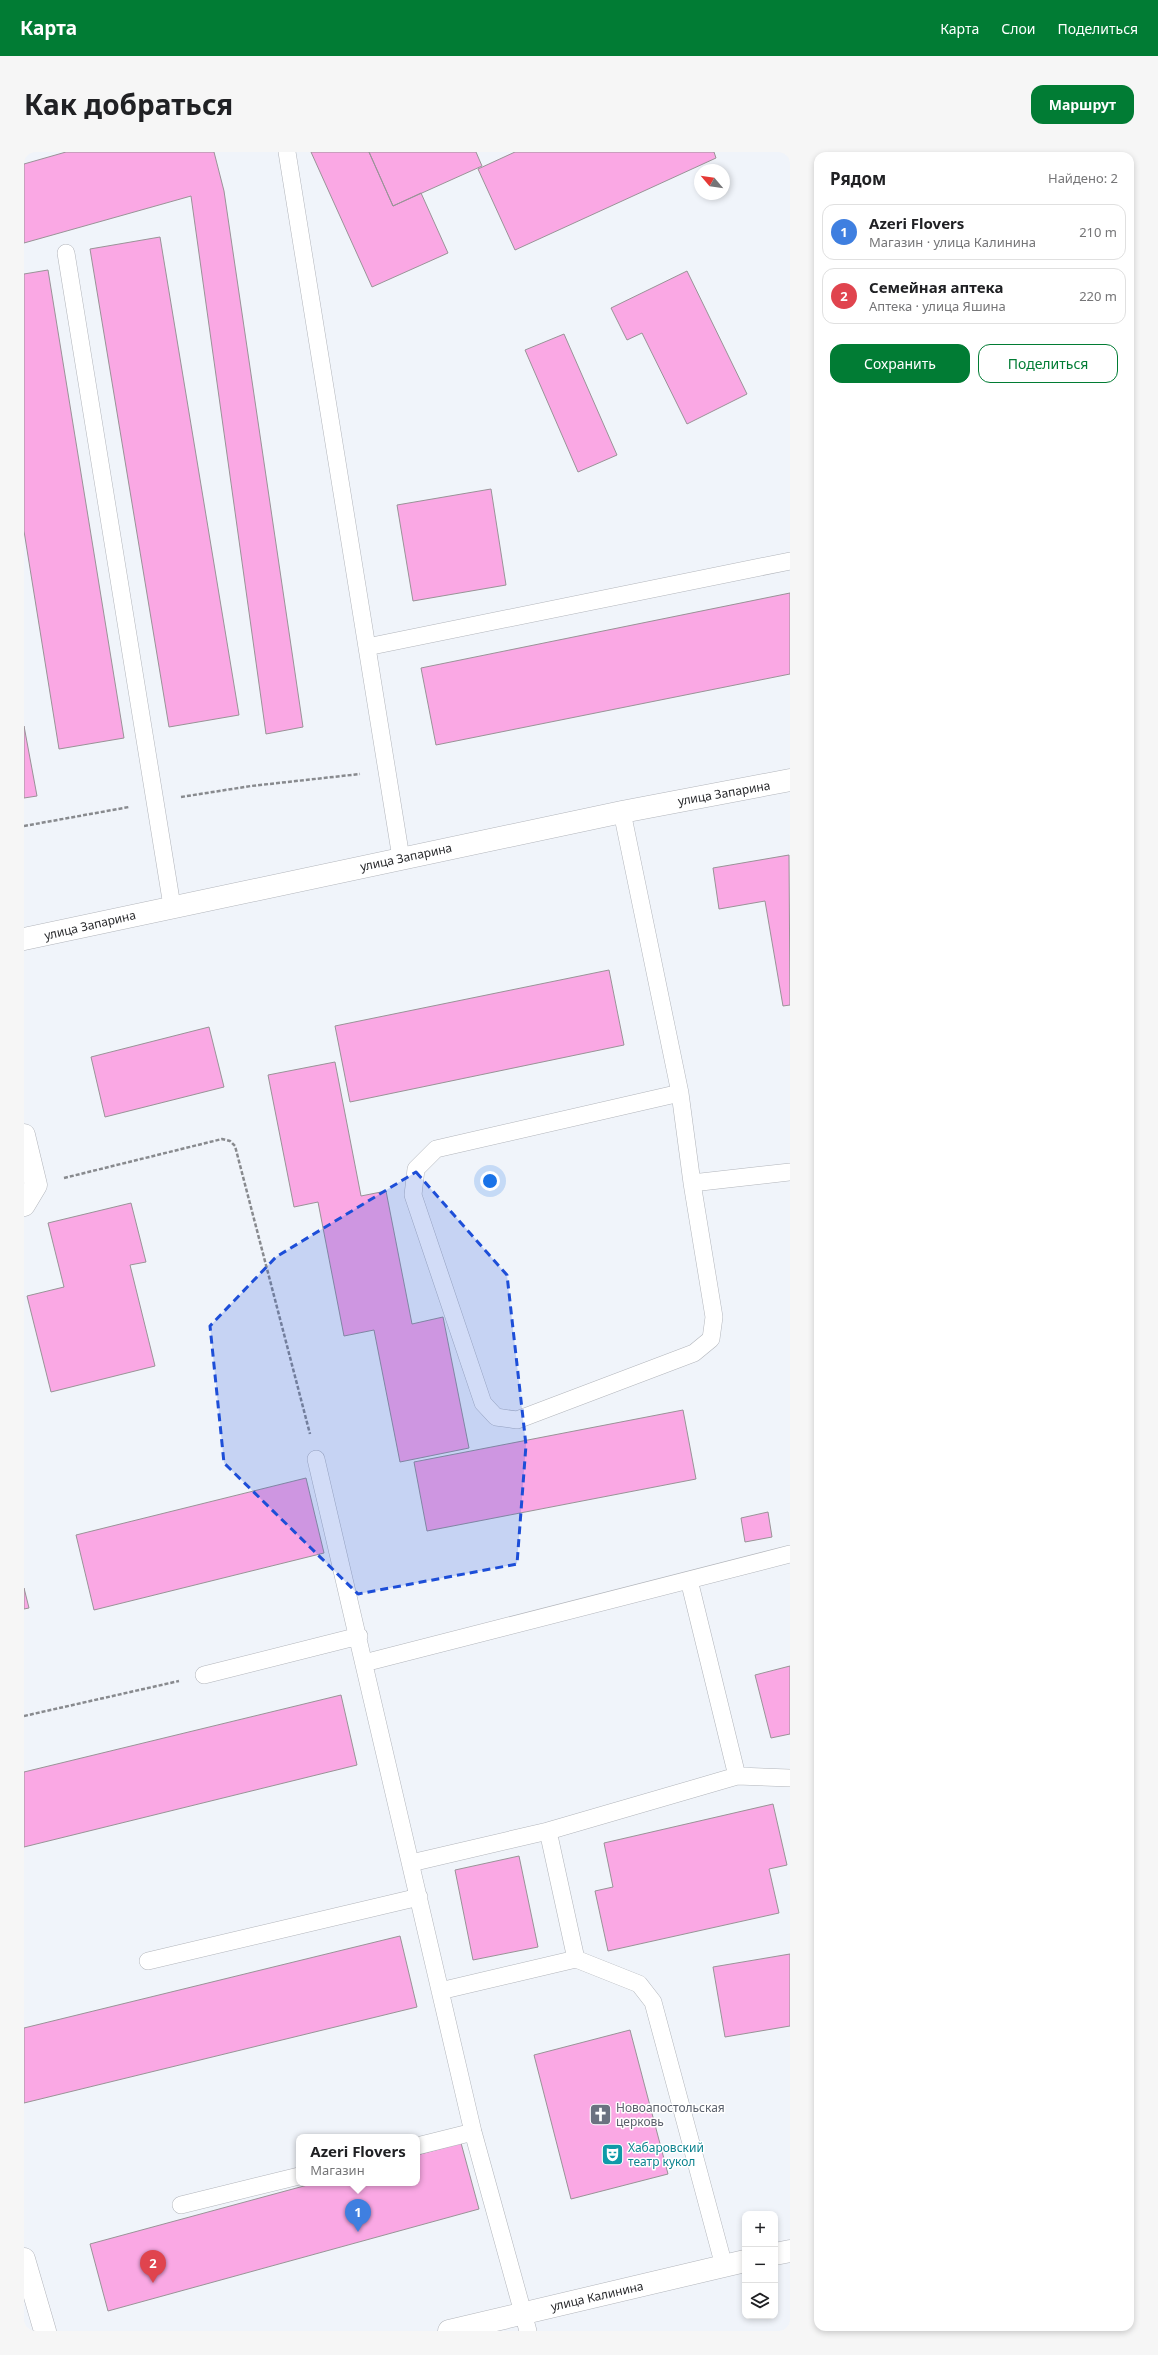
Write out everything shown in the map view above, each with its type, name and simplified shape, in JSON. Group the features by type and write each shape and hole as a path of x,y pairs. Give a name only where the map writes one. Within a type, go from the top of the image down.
{"street":[{"name":"улица Запарина","path":"24,940 172,906 401,858 622,812 790,780"},
{"path":"24,1135 36,1185 24,1205"},
{"path":"778,2253 790,2251"},
{"path":"24,2259 45,2331"},
{"name":"улица Калинина","path":"449,2331 525,2322 735,2264"}],"lane":[{"path":"287,152 401,858"},
{"path":"66,252 172,906"},
{"path":"367,647 790,561"},
{"path":"622,812 680,1093 692,1183 714,1317 711,1339 694,1353 517,1420 496,1417 483,1403 415,1202 413,1195 416,1169 436,1148 680,1093"},
{"path":"692,1183 790,1172"},
{"path":"316,1460 359,1636 473,2132 525,2322"},
{"path":"364,1662 790,1554"},
{"path":"688,1580 737,1776"},
{"path":"204,1675 359,1636"},
{"path":"411,1863 548,1831 737,1776 790,1778"},
{"path":"548,1831 576,1959"},
{"path":"148,1961 419,1897"},
{"path":"440,1991 576,1959 639,1984 653,2002 735,2264"},
{"path":"420,2145 473,2132"},
{"path":"181,2205 296,2177"}],"path":[{"path":"24,826 252,786 387,771"},
{"path":"36,1185 222,1140 230,1141 237,1151 316,1460"},
{"path":"24,1716 204,1675"}],"highlighted area":[{"path":"416,1172 507,1275 526,1445 517,1564 358,1594 224,1463 210,1326 276,1257"}],"building":[{"path":"66,152 214,152 224,191 303,727 266,734 191,196 24,243 24,164"},
{"path":"311,152 369,152 393,206 421,193 448,253 372,287"},
{"path":"369,152 476,152 482,166 393,206"},
{"path":"515,152 714,152 716,158 703,164 694,164 694,168 515,250 478,169"},
{"path":"160,237 239,715 169,727 90,249"},
{"path":"48,270 124,738 59,749 24,531 24,274"},
{"path":"687,271 747,394 687,424 642,333 627,340 611,308"},
{"path":"564,334 617,455 578,472 525,350"},
{"path":"491,489 506,585 413,601 397,505"},
{"path":"790,593 790,674 436,745 421,668"},
{"path":"24,726 37,796 24,798"},
{"path":"789,855 790,1005 783,1006 765,901 719,909 713,868"},
{"path":"609,970 624,1045 350,1102 335,1026"},
{"path":"209,1027 224,1087 105,1117 91,1057"},
{"path":"335,1062 361,1196 386,1191 412,1324 443,1317 469,1448 400,1462 374,1330 344,1336 318,1202 294,1207 268,1075"},
{"path":"131,1203 146,1262 130,1265 155,1366 51,1392 27,1296 64,1287 48,1223"},
{"path":"683,1410 696,1479 427,1531 414,1462"},
{"path":"306,1478 324,1553 94,1610 76,1535"},
{"path":"768,1512 772,1537 745,1542 741,1518"},
{"path":"24,1588 29,1608 24,1609"},
{"path":"790,1666 790,1734 771,1738 755,1675"},
{"path":"341,1695 357,1765 24,1847 24,1772"},
{"path":"773,1804 787,1865 769,1869 779,1913 608,1951 595,1891 613,1887 604,1843"},
{"path":"519,1856 538,1947 473,1960 455,1870"},
{"path":"400,1936 417,2007 24,2103 24,2028"},
{"path":"790,1954 790,2026 725,2037 713,1967"},
{"name":"Новоапостольская церковь","path":"630,2030 668,2174 571,2199 534,2055"},
{"path":"461,2143 479,2209 108,2311 90,2244 304,2186 420,2186 420,2154"}],"place":[{"name":"Новоапостольская церковь","path":"601,2114"},
{"name":"Хабаровский театр кукол","path":"613,2154"},
{"name":"Azeri Flovers","path":"358,2232"},
{"name":"Семейная аптека","path":"153,2283"}]}
